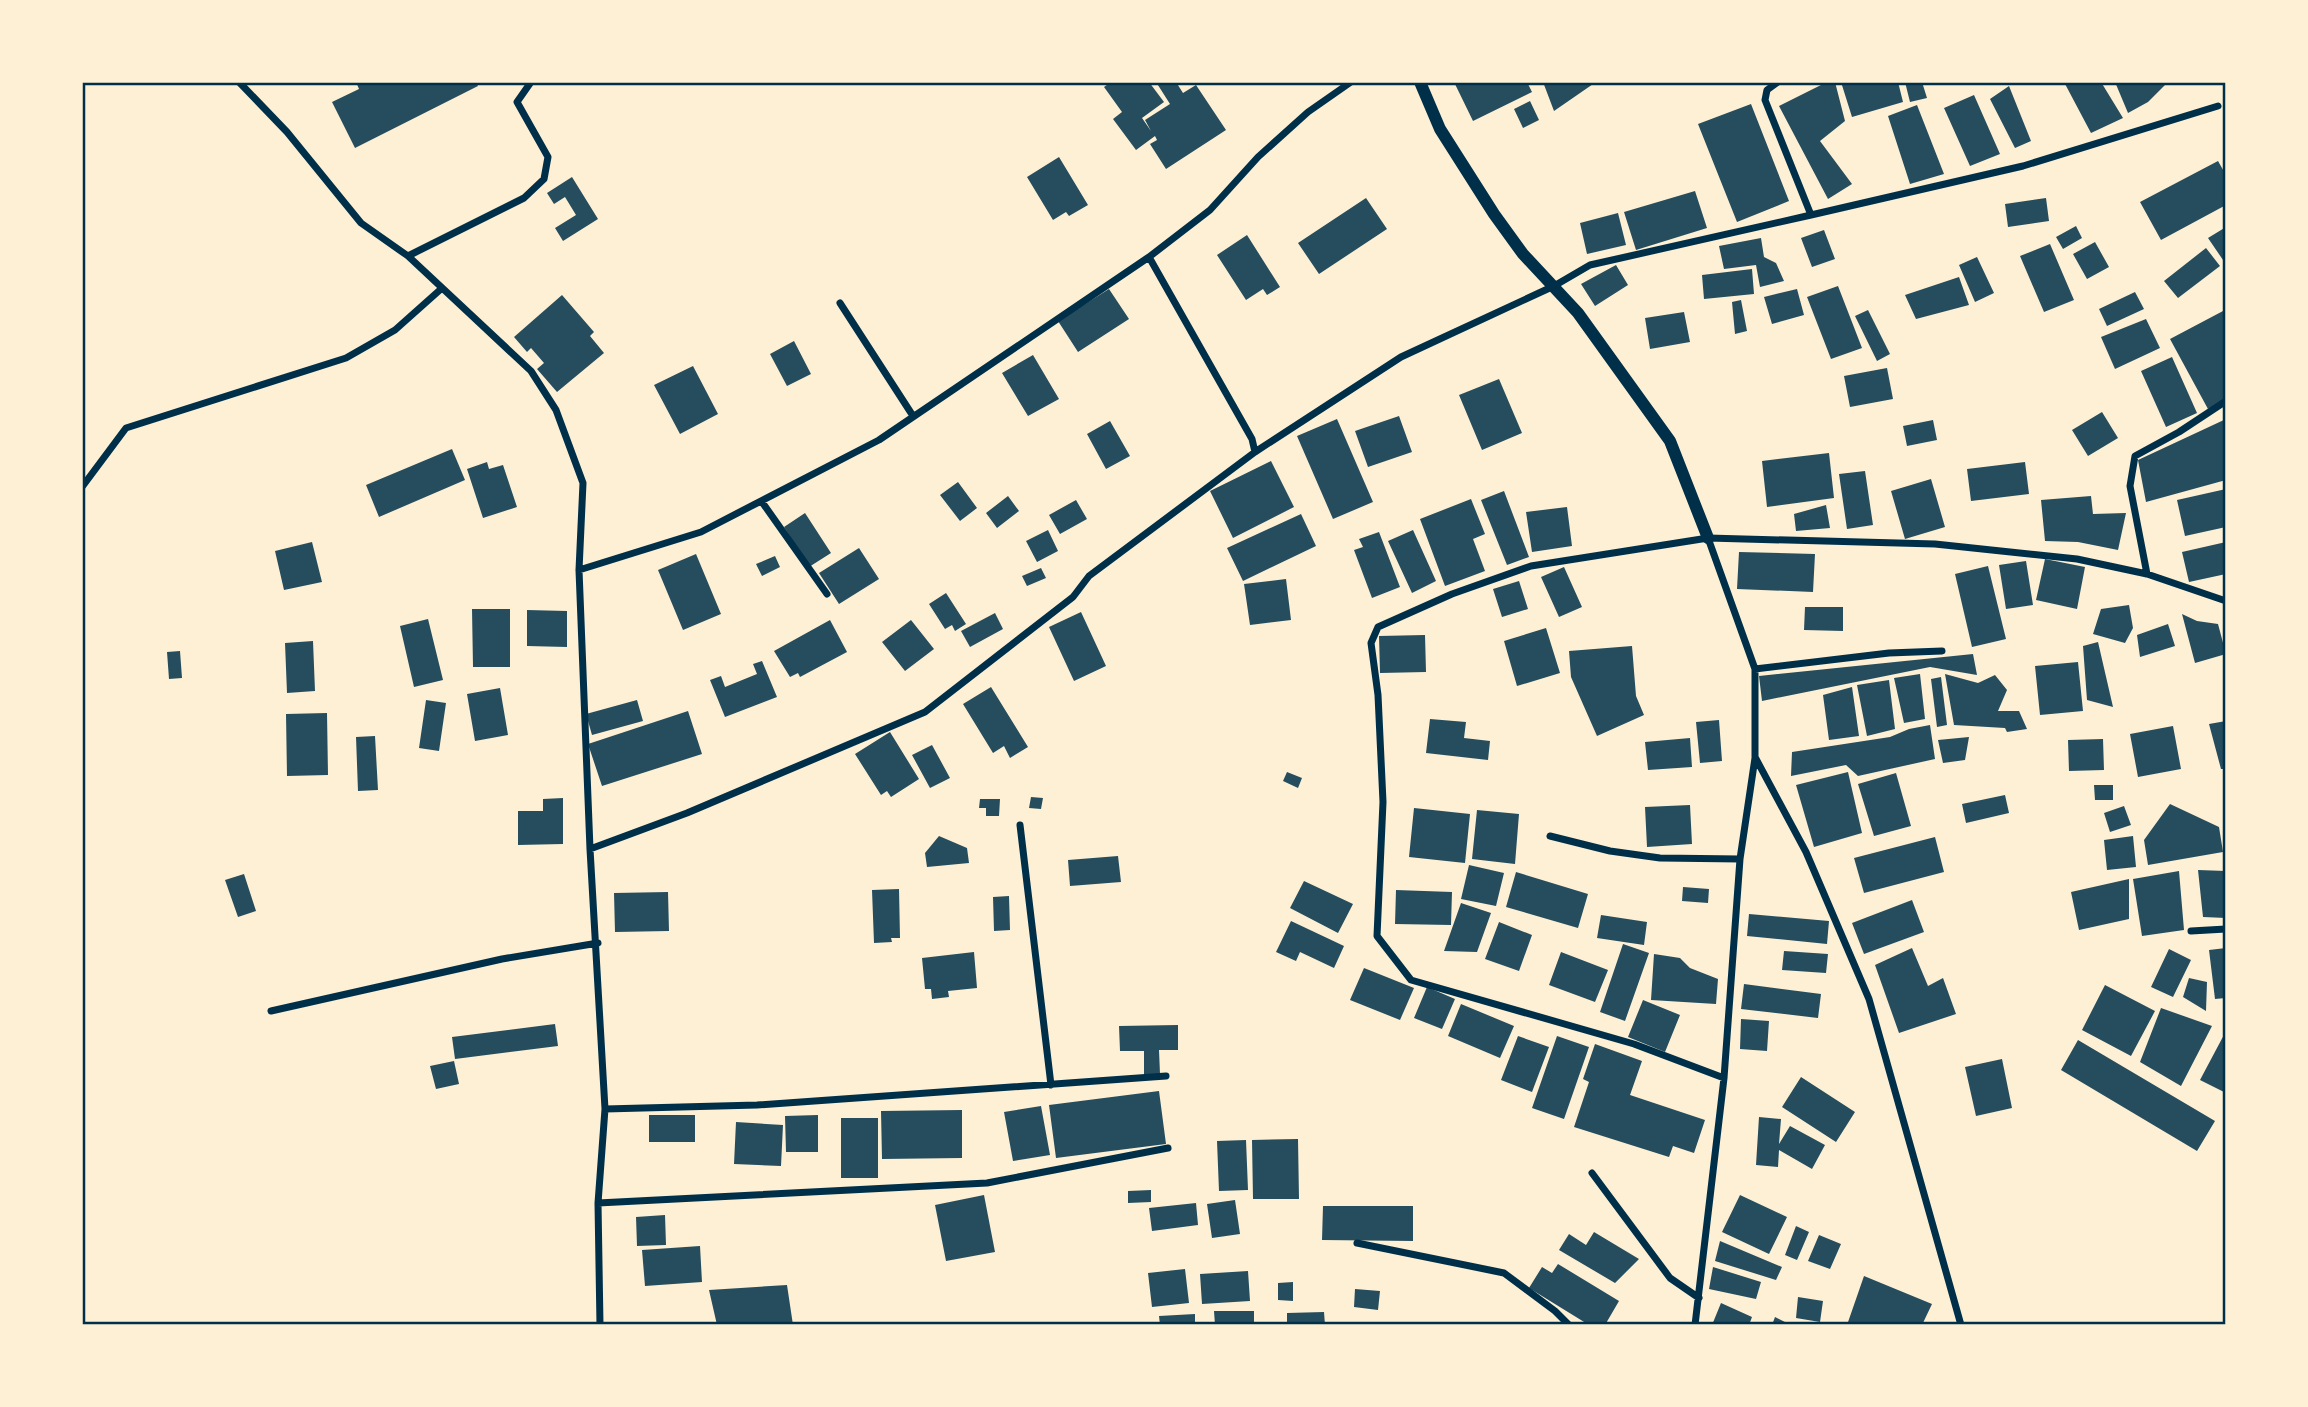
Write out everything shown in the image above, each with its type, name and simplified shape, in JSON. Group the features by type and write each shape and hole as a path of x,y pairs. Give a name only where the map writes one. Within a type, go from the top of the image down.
{"street":[{"path":"239,82 287,132 361,223 408,256 531,372 556,410 583,483 579,570 590,849 598,943 606,1109 598,1203 600,1325"},
{"path":"408,256 524,198 544,179 548,157 517,102 531,82"},
{"path":"579,570 701,532 879,440 1149,257 1210,210 1258,157 1308,112 1351,82"},
{"path":"1420,82 1440,129 1494,214 1523,254 1578,313 1670,441 1755,669 1755,757 1740,859 1724,1078 1695,1325"},
{"path":"1778,82 1767,90 1765,100 1811,215"},
{"path":"590,849 738,792 925,712 1073,597 1089,576 1255,452 1401,357 1554,286 1590,265 2023,166 2218,106"},
{"path":"1149,257 1252,439 1255,452"},
{"path":"82,486 126,428 346,358 395,330 441,289"},
{"path":"841,303 913,415"},
{"path":"2147,574 2130,486 2135,456 2226,401"},
{"path":"761,502 827,594"},
{"path":"1724,1078 1634,1044 1411,980 1377,936 1383,802 1378,695 1371,643 1378,627 1452,594 1531,566 1708,538 1935,544 2077,559 2147,574 2226,601"},
{"path":"1755,669 1889,653 1942,651"},
{"path":"1755,757 1806,852 1869,999 1961,1325"},
{"path":"1020,824 1051,1085"},
{"path":"1550,836 1610,851 1660,858 1740,859"},
{"path":"2191,931 2226,929"},
{"path":"271,1011 502,959 598,943"},
{"path":"606,1109 757,1105 1166,1076"},
{"path":"598,1203 987,1183 1168,1148"},
{"path":"1592,1173 1670,1278 1699,1298"},
{"path":"1357,1242 1504,1273 1555,1311 1569,1325"}],"building":[{"path":"356,82 476,82 478,86 355,148 332,102 359,89"},
{"path":"1111,82 1149,82 1164,102 1142,118 1151,131 1145,120 1170,104 1156,82 1176,82 1183,93 1196,85 1226,130 1166,169 1150,144 1157,140 1155,136 1136,150 1113,119 1122,112 1104,87"},
{"path":"1454,82 1527,82 1532,92 1473,121"},
{"path":"1543,82 1596,82 1554,111"},
{"path":"1827,82 1835,82 1845,121 1820,141 1852,184 1828,199 1779,106"},
{"path":"1841,82 1898,82 1903,102 1852,117"},
{"path":"1905,82 1922,82 1927,98 1910,102"},
{"path":"2064,82 2101,82 2123,118 2091,133"},
{"path":"2115,82 2168,82 2148,102 2128,113"},
{"path":"2009,86 2031,141 2015,148 1990,99"},
{"path":"1974,95 2000,154 1970,166 1944,108"},
{"path":"1530,101 1539,120 1523,128 1514,109"},
{"path":"1751,104 1789,201 1737,222 1698,124"},
{"path":"1917,105 1944,174 1910,184 1888,116"},
{"path":"1059,157 1088,205 1069,216 1066,212 1053,220 1027,177"},
{"path":"2218,161 2226,175 2226,205 2161,240 2140,202"},
{"path":"572,177 598,219 563,241 555,228 576,215 565,197 554,204 547,193"},
{"path":"1695,191 1707,228 1636,250 1624,212"},
{"path":"1366,198 1387,229 1319,274 1298,243"},
{"path":"2046,198 2049,221 2008,227 2005,204"},
{"path":"1618,213 1626,245 1587,254 1580,223"},
{"path":"2076,226 2082,238 2063,249 2056,237"},
{"path":"2226,227 2226,258 2223,260 2208,238"},
{"path":"1824,230 1835,259 1812,267 1801,238"},
{"path":"1247,235 1280,287 1267,295 1263,289 1246,300 1217,255"},
{"path":"1761,238 1764,257 1776,263 1784,281 1760,287 1756,265 1724,269 1719,246"},
{"path":"2095,242 2109,267 2087,279 2073,254"},
{"path":"2050,244 2074,300 2044,312 2020,256"},
{"path":"2206,248 2220,266 2178,298 2164,281"},
{"path":"1977,257 1994,293 1975,302 1959,265"},
{"path":"1616,265 1628,285 1595,306 1581,284"},
{"path":"1752,269 1754,294 1704,299 1702,275"},
{"path":"1959,277 1969,305 1916,319 1905,295"},
{"path":"1838,286 1862,348 1831,359 1807,297"},
{"path":"1109,289 1129,319 1078,352 1058,321"},
{"path":"1797,289 1804,315 1772,324 1764,297"},
{"path":"2135,292 2144,309 2107,326 2099,309"},
{"path":"562,295 594,332 590,336 604,353 557,392 537,369 544,363 531,348 527,352 514,337"},
{"path":"1741,300 1747,331 1735,334 1732,302"},
{"path":"1868,310 1890,354 1877,361 1855,316"},
{"path":"2223,311 2226,316 2226,400 2208,409 2170,339"},
{"path":"1684,312 1690,342 1650,349 1645,318"},
{"path":"2146,319 2160,348 2115,369 2101,337"},
{"path":"794,341 811,374 787,386 770,354"},
{"path":"1033,355 1059,399 1028,416 1002,373"},
{"path":"2172,357 2197,413 2166,427 2141,371"},
{"path":"693,366 718,414 680,434 654,385"},
{"path":"1887,368 1893,399 1850,407 1844,376"},
{"path":"1499,379 1522,433 1482,450 1459,395"},
{"path":"2102,412 2118,438 2088,456 2072,430"},
{"path":"1399,416 1412,452 1368,467 1355,431"},
{"path":"1337,419 1373,502 1333,519 1297,436"},
{"path":"2226,419 2226,480 2146,502 2138,460"},
{"path":"1933,420 1937,440 1907,446 1903,426"},
{"path":"1110,421 1130,456 1106,469 1087,434"},
{"path":"452,449 465,480 379,517 366,485"},
{"path":"1829,453 1834,498 1767,507 1762,461"},
{"path":"1271,461 1294,507 1233,538 1210,491"},
{"path":"487,462 489,469 503,465 517,507 483,518 467,469"},
{"path":"2025,462 2029,494 1971,501 1967,469"},
{"path":"1865,471 1873,525 1847,529 1839,474"},
{"path":"1931,479 1945,527 1905,539 1891,491"},
{"path":"958,482 977,508 960,521 940,495"},
{"path":"2226,489 2226,527 2185,536 2177,500"},
{"path":"1504,491 1529,557 1507,565 1481,500"},
{"path":"1008,496 1019,511 997,528 986,513"},
{"path":"2091,496 2093,514 2126,513 2118,550 2078,542 2045,541 2041,500"},
{"path":"1471,499 1485,534 1473,539 1485,571 1445,586 1420,519"},
{"path":"1076,500 1087,519 1060,534 1049,515"},
{"path":"1826,505 1830,528 1796,531 1794,514"},
{"path":"1567,507 1572,546 1532,552 1526,512"},
{"path":"805,513 831,553 809,567 784,527"},
{"path":"1301,514 1316,546 1243,581 1227,548"},
{"path":"1048,530 1058,551 1037,562 1026,541"},
{"path":"1413,530 1436,581 1412,593 1388,541"},
{"path":"1379,532 1400,587 1372,598 1354,550 1363,547 1359,539"},
{"path":"312,542 322,582 284,590 275,551"},
{"path":"2226,542 2226,574 2189,582 2182,552"},
{"path":"859,548 879,579 839,604 819,573"},
{"path":"1739,552 1815,554 1813,592 1737,589"},
{"path":"696,554 721,614 683,630 658,570"},
{"path":"775,556 780,567 762,576 756,564"},
{"path":"2045,559 2085,567 2077,609 2036,600"},
{"path":"2026,561 2033,605 2006,609 1999,565"},
{"path":"1988,566 2006,639 1972,647 1955,574"},
{"path":"1564,567 1582,607 1559,617 1541,577"},
{"path":"1041,568 1046,578 1027,586 1022,576"},
{"path":"1286,579 1291,620 1250,625 1244,584"},
{"path":"1519,581 1528,609 1502,617 1493,589"},
{"path":"946,593 966,624 955,631 952,625 945,629 929,604"},
{"path":"2129,605 2133,628 2125,643 2093,634 2101,609"},
{"path":"1805,607 1843,607 1843,631 1804,630"},
{"path":"472,609 510,609 510,667 473,667"},
{"path":"527,610 567,611 567,647 527,646"},
{"path":"1081,612 1106,666 1074,681 1049,627"},
{"path":"995,613 1003,629 970,647 961,631"},
{"path":"2182,614 2197,621 2218,624 2226,654 2195,663"},
{"path":"428,619 443,680 414,687 400,626"},
{"path":"830,620 847,652 800,677 798,673 790,677 774,651"},
{"path":"911,620 934,649 905,671 882,642"},
{"path":"2168,624 2175,646 2140,657 2137,635"},
{"path":"1546,628 1560,673 1517,686 1504,641"},
{"path":"1425,635 1426,672 1380,673 1379,636"},
{"path":"313,641 315,691 287,693 285,643"},
{"path":"2098,642 2113,707 2087,700 2083,646"},
{"path":"1632,646 1636,696 1644,715 1597,736 1571,677 1569,651"},
{"path":"180,651 182,678 169,679 167,652"},
{"path":"1973,654 1977,675 1930,667 1762,701 1759,676"},
{"path":"762,661 777,697 725,717 710,680 721,676 725,687 757,674 753,664"},
{"path":"2078,662 2083,711 2040,715 2035,666"},
{"path":"1920,674 1925,719 1904,723 1894,678"},
{"path":"1945,674 1978,683 1995,675 2007,690 1998,711 2019,711 2027,729 2007,732 2005,728 1954,725"},
{"path":"1941,677 1947,725 1937,727 1931,679"},
{"path":"1889,680 1895,729 1867,736 1857,685"},
{"path":"991,687 1028,747 1010,758 1004,746 993,753 963,704"},
{"path":"1852,687 1859,736 1829,740 1823,695"},
{"path":"500,688 508,735 475,741 467,694"},
{"path":"426,700 446,703 439,751 419,748"},
{"path":"637,700 643,721 592,735 586,714"},
{"path":"688,711 702,754 602,786 588,744"},
{"path":"327,713 328,775 287,776 286,714"},
{"path":"1430,719 1466,722 1464,738 1490,741 1488,760 1426,753"},
{"path":"1719,720 1722,761 1700,763 1696,722"},
{"path":"2226,721 2226,769 2221,769 2209,724"},
{"path":"1930,725 1935,759 1858,776 1846,765 1791,776 1792,752 1890,737 1909,729"},
{"path":"2173,726 2181,769 2138,777 2130,734"},
{"path":"890,732 919,779 891,797 887,791 881,795 855,754"},
{"path":"375,736 378,790 358,791 356,737"},
{"path":"1969,737 1965,760 1943,763 1938,740"},
{"path":"1690,738 1692,767 1648,770 1645,742"},
{"path":"2103,739 2104,770 2069,771 2068,740"},
{"path":"932,745 950,778 930,788 912,755"},
{"path":"1287,772 1302,778 1298,788 1283,781"},
{"path":"1848,772 1862,833 1814,847 1796,785"},
{"path":"1896,773 1911,826 1874,836 1858,784"},
{"path":"2094,785 2113,785 2113,800 2095,800"},
{"path":"2005,795 2009,813 1966,823 1962,804"},
{"path":"1031,797 1043,798 1041,809 1029,808"},
{"path":"563,798 563,844 518,845 518,811 543,811 543,799"},
{"path":"980,799 1000,799 999,816 986,816 986,808 979,808"},
{"path":"2170,804 2219,827 2223,852 2148,865 2144,840"},
{"path":"1690,805 1692,844 1647,847 1645,807"},
{"path":"2124,806 2131,825 2110,832 2104,813"},
{"path":"1414,808 1470,814 1465,863 1409,857"},
{"path":"1477,810 1519,814 1515,864 1472,859"},
{"path":"939,836 967,848 969,863 927,867 925,853"},
{"path":"2133,836 2136,867 2107,870 2104,840"},
{"path":"1935,837 1944,872 1864,893 1854,858"},
{"path":"1118,856 1121,882 1070,886 1068,860"},
{"path":"1469,865 1504,873 1496,906 1461,899"},
{"path":"2198,870 2226,871 2226,918 2203,917"},
{"path":"2179,871 2184,930 2142,936 2133,879"},
{"path":"1516,872 1588,894 1578,928 1506,907"},
{"path":"244,874 256,911 238,917 225,880"},
{"path":"2129,879 2129,919 2079,930 2071,892"},
{"path":"1304,881 1353,904 1338,933 1290,908"},
{"path":"1683,887 1709,889 1708,903 1682,901"},
{"path":"899,889 900,938 891,938 892,942 874,943 872,890"},
{"path":"1396,890 1452,892 1451,925 1395,924"},
{"path":"668,892 669,931 615,932 614,893"},
{"path":"1009,896 1010,930 994,931 993,897"},
{"path":"1912,900 1924,932 1864,954 1852,923"},
{"path":"1461,903 1491,913 1477,952 1444,951"},
{"path":"1749,914 1829,921 1827,944 1747,936"},
{"path":"1601,915 1647,922 1644,945 1597,938"},
{"path":"1291,921 1344,946 1334,968 1300,952 1296,961 1276,952"},
{"path":"1499,922 1532,935 1519,971 1485,959"},
{"path":"1623,944 1649,953 1625,1021 1600,1012"},
{"path":"1912,948 1928,986 1943,978 1956,1014 1899,1033 1875,965"},
{"path":"2226,948 2226,998 2215,999 2209,950"},
{"path":"2169,949 2191,960 2173,997 2151,987"},
{"path":"1784,951 1828,954 1826,973 1782,970"},
{"path":"974,952 977,988 948,991 949,997 932,999 931,989 925,989 922,958"},
{"path":"1561,952 1608,970 1595,1002 1549,985"},
{"path":"1654,954 1680,958 1690,968 1718,979 1716,1004 1651,1000"},
{"path":"1364,968 1414,988 1400,1020 1350,1000"},
{"path":"2189,978 2207,982 2206,1011 2183,997"},
{"path":"1744,984 1821,994 1818,1018 1741,1009"},
{"path":"2105,985 2155,1011 2131,1056 2082,1030"},
{"path":"1427,987 1455,999 1442,1029 1414,1018"},
{"path":"1643,1000 1680,1015 1665,1052 1628,1037"},
{"path":"1461,1004 1514,1026 1500,1058 1448,1036"},
{"path":"2161,1008 2212,1026 2181,1086 2140,1062"},
{"path":"1741,1019 1769,1021 1767,1051 1740,1049"},
{"path":"555,1024 558,1046 455,1059 452,1037"},
{"path":"1178,1025 1178,1050 1159,1050 1160,1074 1144,1074 1144,1051 1120,1051 1119,1026"},
{"path":"2226,1031 2226,1093 2200,1080"},
{"path":"1518,1036 1549,1047 1532,1092 1501,1080"},
{"path":"1557,1036 1589,1047 1564,1119 1532,1108"},
{"path":"2078,1040 2215,1121 2197,1151 2061,1070"},
{"path":"1595,1044 1642,1061 1630,1095 1705,1120 1694,1153 1673,1146 1669,1157 1574,1127 1589,1082 1583,1079"},
{"path":"2002,1059 2012,1108 1976,1116 1965,1067"},
{"path":"454,1061 459,1084 436,1089 430,1066"},
{"path":"1801,1077 1855,1112 1836,1142 1782,1107"},
{"path":"1159,1091 1166,1144 1056,1158 1049,1105"},
{"path":"1041,1106 1050,1155 1013,1161 1004,1112"},
{"path":"962,1110 962,1158 882,1159 881,1111"},
{"path":"649,1115 695,1115 695,1142 649,1142"},
{"path":"818,1115 818,1152 786,1152 785,1116"},
{"path":"1759,1117 1781,1119 1779,1144 1790,1126 1825,1145 1812,1169 1779,1150 1778,1167 1756,1165"},
{"path":"841,1118 878,1118 878,1178 841,1178"},
{"path":"736,1122 783,1125 781,1166 734,1164"},
{"path":"1298,1139 1299,1199 1253,1199 1252,1140"},
{"path":"1246,1140 1248,1190 1219,1191 1217,1141"},
{"path":"1151,1190 1151,1202 1128,1203 1128,1191"},
{"path":"984,1195 995,1252 946,1261 935,1205"},
{"path":"1740,1195 1787,1217 1769,1254 1722,1232"},
{"path":"1235,1200 1240,1234 1212,1238 1207,1204"},
{"path":"1196,1203 1198,1225 1152,1231 1149,1208"},
{"path":"1323,1206 1413,1206 1413,1241 1322,1240"},
{"path":"665,1215 666,1245 637,1246 636,1217"},
{"path":"1796,1226 1809,1232 1797,1260 1785,1255"},
{"path":"1594,1232 1639,1259 1615,1283 1559,1250 1569,1234 1586,1245"},
{"path":"1819,1235 1841,1244 1830,1269 1808,1261"},
{"path":"1720,1241 1782,1267 1776,1280 1715,1261"},
{"path":"700,1246 702,1282 645,1286 642,1250"},
{"path":"1558,1264 1619,1301 1605,1325 1589,1325 1529,1288 1542,1267 1552,1273"},
{"path":"1713,1267 1761,1282 1756,1299 1709,1289"},
{"path":"1185,1269 1189,1303 1152,1307 1148,1273"},
{"path":"1248,1271 1250,1301 1202,1304 1200,1274"},
{"path":"1864,1276 1932,1304 1922,1325 1847,1325"},
{"path":"1293,1282 1293,1301 1278,1300 1278,1283"},
{"path":"787,1285 793,1325 717,1325 709,1290"},
{"path":"1355,1289 1380,1291 1378,1310 1354,1307"},
{"path":"1798,1297 1823,1301 1820,1322 1796,1318"},
{"path":"1721,1303 1752,1317 1749,1325 1712,1325"},
{"path":"1214,1311 1254,1311 1254,1325 1215,1325"},
{"path":"1324,1312 1325,1325 1287,1325 1287,1313"},
{"path":"1195,1314 1195,1325 1160,1325 1159,1316"},
{"path":"1775,1317 1791,1325 1772,1325"}]}
